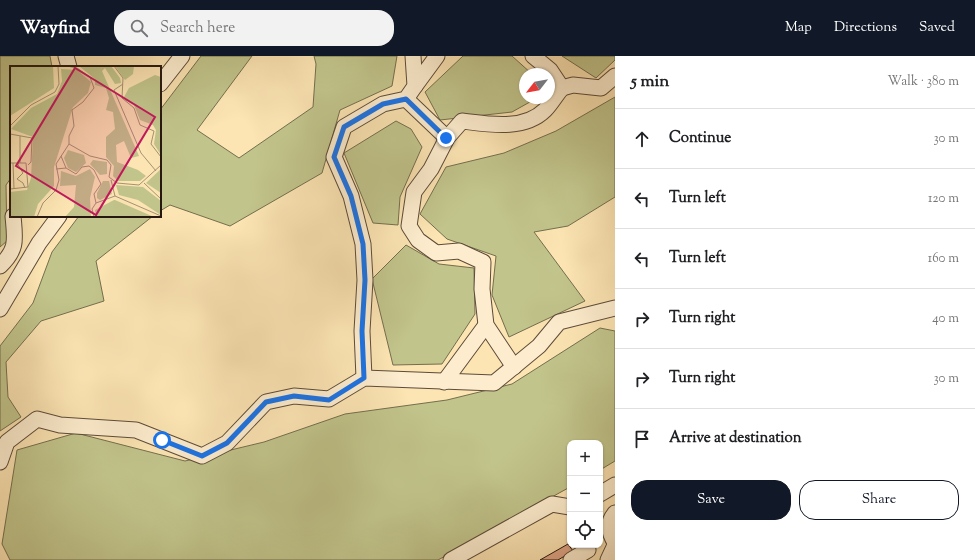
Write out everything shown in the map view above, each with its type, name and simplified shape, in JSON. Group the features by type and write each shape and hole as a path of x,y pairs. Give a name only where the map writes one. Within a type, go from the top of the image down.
{"lane":[{"path":"66,56 69,66"},
{"path":"161,83 182,56"},
{"path":"413,56 415,86"},
{"path":"364,378 362,331 365,280 363,244 351,196 334,157 344,127 383,104 406,99 437,56"},
{"path":"533,56 550,70 562,88"},
{"path":"514,367 486,325 482,289 483,262 459,251 436,253 418,240 409,226 414,192 431,169 446,138 462,121 493,124 524,122 544,111 562,88 573,85 601,88 615,76"},
{"path":"406,99 446,138"},
{"path":"0,266 7,259 16,243 13,217"},
{"path":"0,309 39,243 58,217"},
{"path":"0,462 7,442 37,419 60,424 136,430 202,456 227,443 266,402 294,396 329,400 364,378 494,383 539,346 559,322 615,308"},
{"path":"444,382 486,325"},
{"path":"603,492 615,484"},
{"path":"451,560 552,504 567,506"},
{"path":"608,560 615,544 609,532 608,526 615,513"},
{"path":"571,560 589,552"}],"green space":[{"path":"0,56 50,56 52,66 10,66 10,179 6,185 7,241 0,247"},
{"path":"201,56 252,56 197,130 239,158 313,107 316,64 314,56 397,56 392,86 340,110 322,173 230,226 170,205 161,210 161,109"},
{"path":"463,56 512,56 525,68 519,68 519,104 526,104 512,112 440,120 425,92"},
{"path":"562,56 615,56 615,60 596,78"},
{"path":"615,97 615,197 568,226 534,232 585,301 509,337 492,295 496,256 447,239 420,214 446,167 504,153 556,131"},
{"path":"396,121 411,129 422,147 400,197 398,225 373,223 344,153"},
{"path":"78,217 152,217 96,261 104,301 41,321 6,362 8,397 21,417 0,431 0,346 33,303 52,252"},
{"path":"406,245 439,264 474,268 475,314 442,364 393,365 372,279"},
{"path":"600,328 615,331 615,461 603,468 603,440 567,440 567,489 438,560 10,560 2,544 17,450 76,433 185,461 264,442 345,414 447,400 512,384"}],"building":[{"path":"567,545 567,548 571,548 573,551 558,560 540,560"}],"route":[{"path":"162,440 202,456 227,443 266,402 294,396 329,400 364,378 362,331 365,280 363,244 351,196 334,157 344,127 383,104 406,99 446,138"}]}
